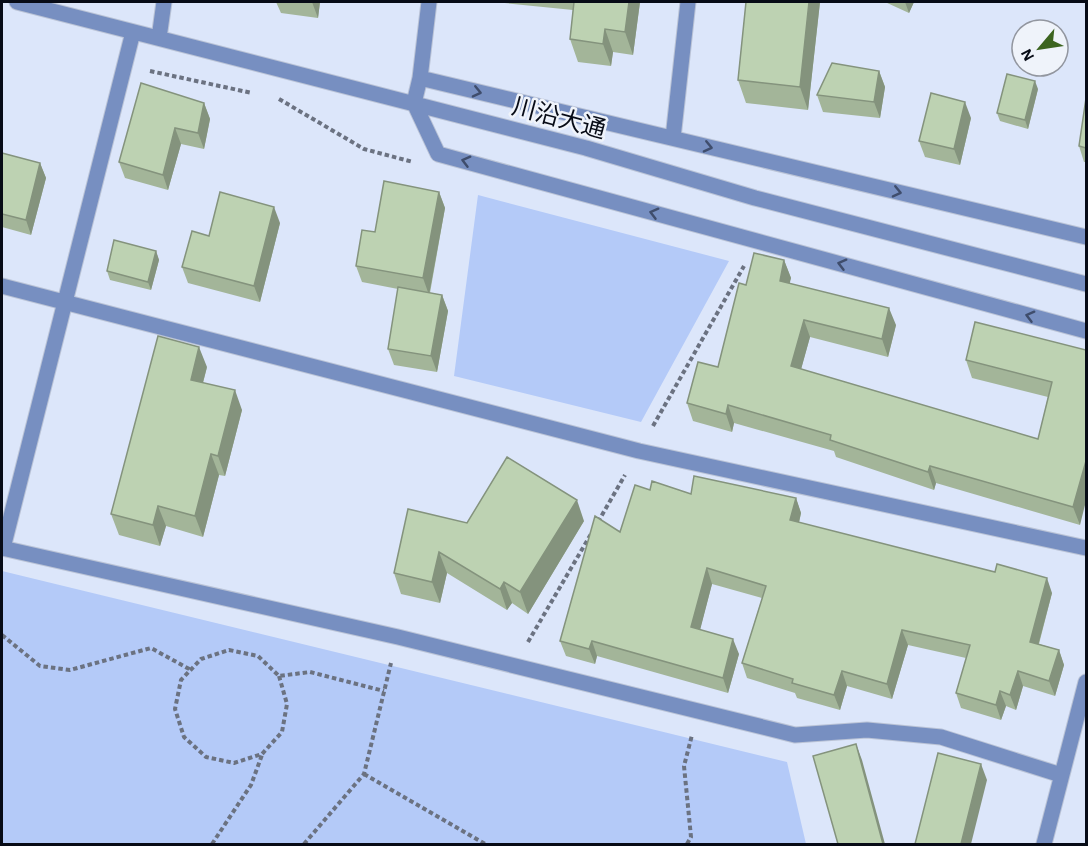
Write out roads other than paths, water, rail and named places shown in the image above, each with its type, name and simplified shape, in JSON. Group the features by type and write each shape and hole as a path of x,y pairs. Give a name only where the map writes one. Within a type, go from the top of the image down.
{"street":[{"name":"川沿大通","path":"17,2 586,148 755,198 1086,284"},
{"path":"159,39 164,2"},
{"path":"429,2 420,78 414,103 438,154 1086,331"},
{"path":"673,138 688,2"},
{"path":"133,32 2,548 398,637 795,735 867,730 941,737 1061,775"},
{"path":"420,78 1086,237"},
{"path":"2,286 639,451 1086,548"},
{"path":"1044,844 1086,682"}]}
